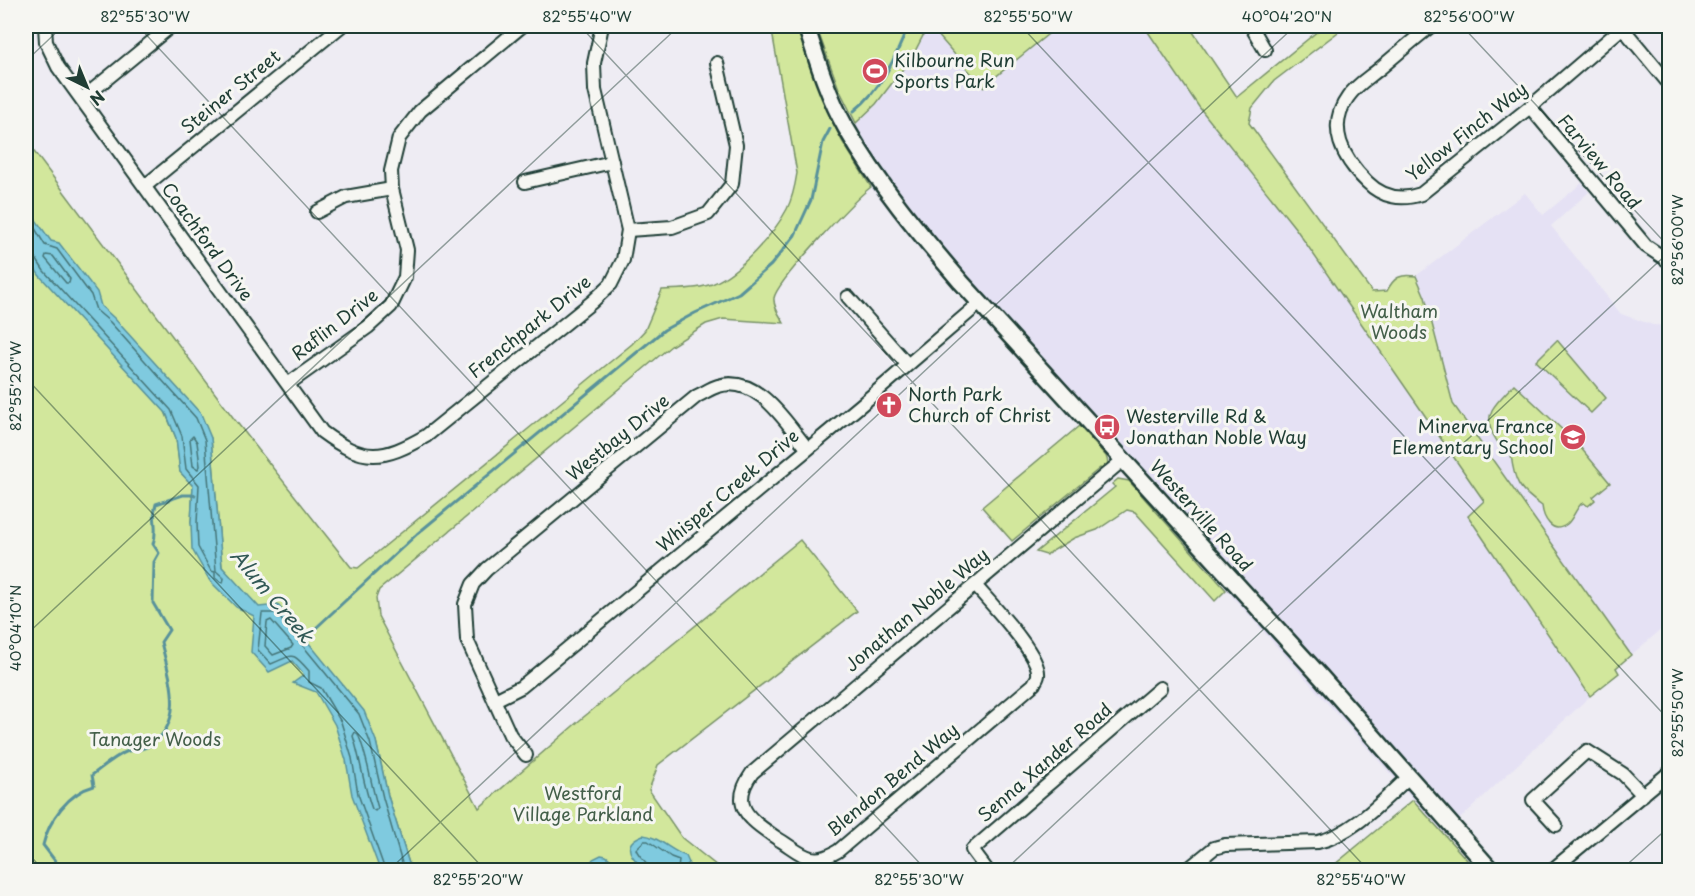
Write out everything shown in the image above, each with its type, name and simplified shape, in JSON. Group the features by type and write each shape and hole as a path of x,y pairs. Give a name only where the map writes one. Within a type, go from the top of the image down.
{"main road":[{"name":"Westerville Road","path":"806,26 822,72 845,126 873,172 916,229 1491,870"}],"street":[{"name":"Coachford Drive","path":"45,26 46,42 57,67 322,432 343,447 368,456"},
{"path":"82,99 171,26"},
{"name":"Steiner Street","path":"145,186 341,26"},
{"name":"Raflin Drive","path":"288,384 368,327 391,306 399,294 405,277 407,250 392,189 391,171 399,138 420,111 522,26"},
{"name":"Frenchpark Drive","path":"368,456 399,451 426,435 592,302 611,284 623,260 628,230 595,90 594,63 602,26"},
{"path":"1251,26 1265,50"},
{"name":"Yellow Finch Way","path":"1431,26 1353,91 1342,106 1337,122 1338,138 1348,160 1358,174 1382,194 1409,198 1421,194 1530,107 1622,27"},
{"path":"1622,27 1670,85"},
{"path":"628,230 672,227 708,214 732,184 736,145 717,63"},
{"name":"Farview Road","path":"1530,107 1646,246 1670,262"},
{"path":"525,182 612,162"},
{"path":"316,212 346,197 392,189"},
{"path":"848,297 907,364"},
{"name":"Whisper Creek Drive","path":"495,700 520,687 538,673 980,303"},
{"name":"Westbay Drive","path":"495,700 467,640 465,604 473,585 487,569 697,396 719,385 744,386 765,397 807,448"},
{"name":"Jonathan Noble Way","path":"741,793 752,773 1123,460"},
{"name":"Blendon Bend Way","path":"741,793 746,813 755,823 800,853 813,858 826,857 838,851 1025,693 1034,684 1038,675 1029,649 975,585"},
{"name":"Senna Xander Road","path":"987,870 972,850 1160,688"},
{"path":"495,700 510,735 526,755"},
{"path":"1556,825 1533,800 1587,751 1623,774 1643,795"},
{"path":"1552,870 1670,772"},
{"path":"1187,870 1210,852 1226,844 1318,842 1332,839 1349,829 1409,777"}],"shaded area":[{"path":"928,26 983,87 1058,26 1144,26 1199,107 1296,229 1484,501 1468,516 1590,696 1444,834 926,257 871,187 842,141 856,123 876,104 912,57"},
{"name":"Minerva France Elementary School","path":"1582,183 1589,192 1551,226 1621,314 1653,325 1669,326 1669,623 1631,655 1453,404 1425,297 1416,276 1525,193 1543,215"}],"green space":[{"path":"771,26 797,26 828,112 842,141 871,187 818,241 778,289 774,301 784,323 723,319 706,324 671,346 379,590 376,598 378,616 479,808 580,720 800,540 857,611 658,765 649,790 682,838 722,870 411,870 388,796 376,741 222,567 211,438 166,414 176,438 180,472 193,486 191,523 239,592 352,732 396,870 26,870 26,141 235,420 351,567 358,568 632,344 645,330 662,290 700,287 722,279 755,252 774,230 789,205 797,173"},
{"name":"Kilbourne Run Sports Park","path":"816,26 928,26 912,57 876,104 856,123 839,89"},
{"path":"930,26 1058,26 983,87"},
{"name":"Waltham Woods","path":"1144,26 1189,26 1237,97 1324,26 1346,26 1274,81 1252,108 1249,123 1372,292 1387,291 1392,282 1402,276 1416,276 1425,297 1453,404 1631,655 1616,668 1619,673 1590,696 1468,516 1484,501 1296,229 1199,107"},
{"path":"1557,340 1606,398 1591,413 1536,361"},
{"path":"1514,384 1569,436 1572,433 1577,438 1575,441 1610,483 1593,497 1595,500 1588,506 1581,504 1569,522 1562,527 1557,528 1549,524 1542,506 1523,490 1516,479 1511,454 1493,435 1490,423 1492,410"},
{"path":"1079,426 1106,456 1108,463 1106,468 1103,472 1100,468 1012,541 982,507"},
{"path":"1118,479 1129,481 1226,590 1215,601 1135,512 1127,510 1097,530 1074,538 1046,555 1036,552 1115,487 1112,484"},
{"path":"1413,800 1476,870 1328,870"}],"water":[{"path":"26,189 36,220 51,241 59,243 97,292 101,306 201,414 211,438 222,567 259,607 278,605 364,711 376,741 388,796 411,870 380,870 352,795 346,760 335,725 316,692 293,683 304,675 292,661 269,672 251,652 254,616 236,607 210,581 192,549 193,486 180,472 176,438 166,413 39,275 26,255"},
{"path":"643,835 654,838 686,856 689,863 681,870 646,870 630,852 631,843"},
{"path":"601,855 610,859 603,870 586,870 593,859"}],"waterway":[{"path":"854,111 864,103 880,83 893,61 908,26"},
{"name":"Alum Creek","path":"303,640 417,534 664,330 739,293 771,265 795,235 811,200 823,142 830,129"},
{"path":"62,870 43,845 55,817 68,801 94,786 92,775 123,753 148,747 161,735 168,724 172,711 171,683 161,642 169,630 153,603 154,562 159,553 153,544 154,514 156,504 183,495 195,495"}],"place":[{"name":"Kilbourne Run Sports Park","path":"875,71"},
{"name":"North Park Church of Christ","path":"889,405"},
{"name":"Westerville Rd & Jonathan Noble Way","path":"1107,427"},
{"name":"Minerva France Elementary School","path":"1573,437"}],"park label":[{"name":"Tanager Woods","path":"155,740"},
{"name":"Westford Village Parkland","path":"583,804"}]}
